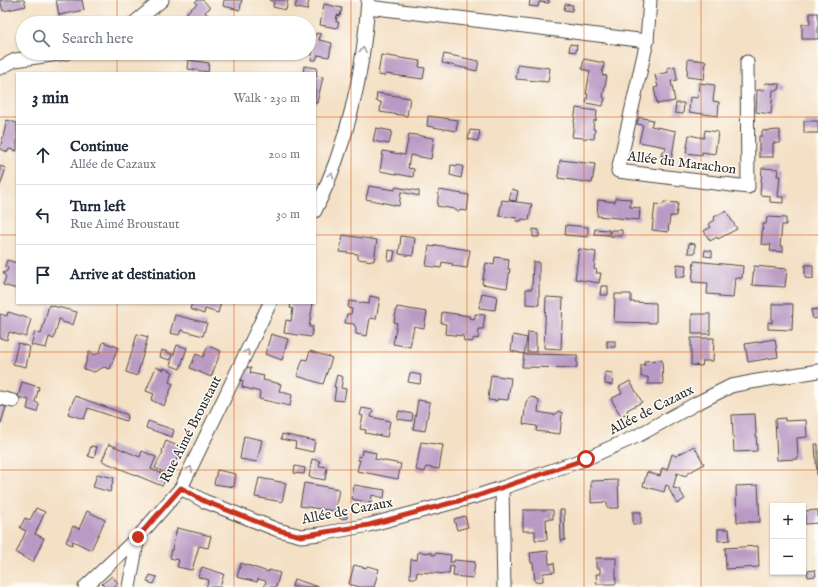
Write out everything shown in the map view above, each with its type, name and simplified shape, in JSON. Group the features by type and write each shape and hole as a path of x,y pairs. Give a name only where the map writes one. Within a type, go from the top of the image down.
{"street":[{"path":"143,16 162,0"},
{"name":"Allée du Marachon","path":"650,0 647,41 618,171 748,187 747,62"},
{"path":"316,209 327,185 350,118 362,65 368,3 647,41"},
{"path":"0,68 16,60"},
{"name":"Rue Aimé Broustaut","path":"138,537 181,488 270,304"},
{"name":"Allée de Cazaux","path":"181,488 204,501 278,530 301,536 369,525 502,488 586,459 637,436 731,386 818,371"},
{"path":"0,398 13,400"},
{"path":"502,488 504,587"},
{"path":"85,587 138,537"},
{"path":"129,587 138,537"}],"building":[{"path":"0,0 24,0 26,6 3,11"},
{"path":"56,0 82,0 84,10 59,15"},
{"path":"198,0 203,0 210,8 205,12 208,16 187,16 187,12 197,4 195,2"},
{"path":"224,0 242,0 240,10 223,6"},
{"path":"270,0 288,0 286,10 273,7 274,2"},
{"path":"297,0 309,0 307,10 295,8"},
{"path":"530,0 549,0 549,3 539,2 538,7 529,6"},
{"path":"324,4 342,8 340,16 337,15 336,22 339,22 337,28 320,25"},
{"path":"565,4 573,5 572,11 564,10"},
{"path":"810,13 818,13 818,39 802,39 802,24 810,24"},
{"path":"316,33 321,34 319,40 332,43 329,57 318,55 316,60"},
{"path":"570,44 577,45 576,52 569,51"},
{"path":"444,54 479,61 477,71 442,63"},
{"path":"381,55 420,61 419,67 425,68 423,79 386,74 385,76 378,75"},
{"path":"584,59 604,63 602,75 607,76 603,106 586,103 590,71 582,69"},
{"path":"688,59 706,61 704,79 687,77"},
{"path":"189,60 209,63 208,72 188,69"},
{"path":"518,64 550,68 548,82 516,79"},
{"path":"304,66 317,68 316,76 316,72 303,72"},
{"path":"675,66 677,80 671,81 675,101 657,104 654,88 658,87 655,75 669,72 667,68"},
{"path":"316,76 323,77 316,103"},
{"path":"699,83 715,85 713,101 719,102 718,116 689,112 690,97 698,98"},
{"path":"765,83 780,84 779,90 773,90 771,114 756,112 757,90 764,90"},
{"path":"377,93 410,98 407,116 380,112 381,102 376,101"},
{"path":"676,103 684,103 683,114 675,113"},
{"path":"576,108 597,111 593,129 595,129 594,139 572,137"},
{"path":"428,116 458,120 456,131 427,126"},
{"path":"639,117 653,120 651,126 676,131 671,162 663,161 664,156 661,156 662,151 665,151 666,147 639,142 643,125 637,124"},
{"path":"7,120 16,123 16,151 9,149 8,152 0,149"},
{"path":"804,121 818,121 818,133 804,133"},
{"path":"376,128 392,131 389,144 373,141"},
{"path":"470,130 480,131 478,141 468,139"},
{"path":"705,130 718,132 715,154 702,152 702,155 686,153 689,135 704,138"},
{"path":"780,130 780,143 773,143 773,157 759,157 759,136 762,136 762,131"},
{"path":"409,134 434,138 431,159 410,155 408,168 414,169 413,177 380,171 383,151 405,155"},
{"path":"560,160 595,164 592,183 558,178"},
{"path":"451,165 463,166 461,178 450,175"},
{"path":"0,166 6,168 0,186"},
{"path":"762,168 778,169 777,176 780,176 778,197 783,197 783,203 770,202 770,196 760,195"},
{"path":"369,186 395,190 395,187 419,191 419,196 401,192 399,206 366,199"},
{"path":"512,189 518,191 516,201 509,200"},
{"path":"439,190 469,195 467,211 459,211 437,206"},
{"path":"615,198 631,199 630,207 640,208 639,220 597,216 598,200 615,202"},
{"path":"502,200 532,204 529,220 522,219 521,221 516,221 517,218 499,216"},
{"path":"664,202 678,203 676,216 670,216 668,232 652,230 655,204 663,205"},
{"path":"726,211 737,229 718,239 717,237 710,241 704,231 711,227 709,224 715,220 714,217"},
{"path":"767,217 786,218 786,225 782,225 780,246 783,246 783,252 770,251 771,245 761,244 763,224 766,224"},
{"path":"566,225 588,227 588,237 565,235"},
{"path":"533,229 539,230 539,237 533,237"},
{"path":"595,229 609,230 609,235 594,234"},
{"path":"611,230 622,230 622,236 610,236"},
{"path":"343,235 377,240 374,261 358,259 358,254 340,252"},
{"path":"401,236 415,238 413,256 399,254"},
{"path":"689,243 695,244 695,253 688,253"},
{"path":"435,245 470,250 467,268 452,266 453,264 442,262 441,268 426,266 429,246 435,247"},
{"path":"579,249 596,252 594,269 597,270 596,273 601,273 599,283 575,279"},
{"path":"389,250 395,251 393,261 388,261"},
{"path":"705,250 712,251 712,257 704,256"},
{"path":"495,257 509,259 508,269 510,269 507,288 482,284 486,263 494,265"},
{"path":"7,260 16,263 16,289 3,285 6,277 3,273 7,271 8,268 5,267"},
{"path":"694,261 743,266 742,278 735,278 733,298 707,294 708,283 692,282"},
{"path":"533,262 539,262 539,305 526,304 526,289 532,289"},
{"path":"677,264 686,265 685,277 676,277"},
{"path":"805,265 813,265 813,279 805,278"},
{"path":"754,266 787,269 785,287 752,285"},
{"path":"601,286 608,286 608,295 600,295"},
{"path":"482,293 497,296 495,310 479,308"},
{"path":"615,294 631,294 631,302 656,303 656,323 614,322"},
{"path":"370,296 380,298 376,319 370,318 367,336 356,334 354,324 345,323 347,314 351,314 352,309 348,308 349,301 369,304"},
{"path":"546,297 563,298 561,349 544,348"},
{"path":"192,304 221,304 218,313 205,309 204,314 190,309"},
{"path":"291,304 313,304 309,327 313,327 311,337 284,333 286,320 291,321 293,309 290,308"},
{"path":"772,304 793,304 792,330 768,329 768,322 772,323"},
{"path":"49,305 77,312 73,325 62,322 62,320 59,319 54,339 49,337 46,348 31,345 35,332 41,334"},
{"path":"397,307 427,312 424,328 414,326 410,347 393,344 397,323 394,322"},
{"path":"818,309 818,318 813,319 811,310"},
{"path":"8,312 31,319 26,337 9,332 7,340 0,338 0,314 7,316"},
{"path":"442,312 469,316 469,318 475,319 475,314 485,315 483,329 479,329 478,339 474,338 472,342 464,341 463,336 445,334 446,324 441,323"},
{"path":"692,314 710,314 710,334 692,334"},
{"path":"175,315 207,323 203,336 181,330 179,335 170,333"},
{"path":"528,332 536,333 536,352 527,352"},
{"path":"137,334 148,337 137,376 126,372"},
{"path":"271,334 288,339 282,360 265,354"},
{"path":"513,335 527,338 524,354 511,351"},
{"path":"691,338 714,338 713,361 703,361 702,366 691,365"},
{"path":"775,339 778,357 748,362 745,344"},
{"path":"607,341 615,341 615,347 607,347"},
{"path":"103,342 118,347 110,369 104,367 94,372 84,369 89,352 95,355 100,352"},
{"path":"18,343 30,347 26,367 13,364"},
{"path":"177,345 187,348 180,369 170,365"},
{"path":"208,346 221,351 211,377 190,368 196,354 203,357"},
{"path":"162,350 172,354 170,360 160,357"},
{"path":"310,351 332,358 323,384 297,376 303,359 307,360"},
{"path":"524,354 577,355 577,368 522,367"},
{"path":"662,360 663,384 648,384 648,377 641,377 641,365 645,365 644,361"},
{"path":"156,367 164,370 164,368 173,372 169,382 173,384 164,406 151,400 154,394 146,391"},
{"path":"245,367 251,368 250,373 264,376 263,380 281,384 279,391 292,395 290,406 259,399 260,392 242,387 243,381 237,379"},
{"path":"605,372 613,373 612,385 605,384"},
{"path":"410,373 421,375 420,384 408,382"},
{"path":"337,375 343,377 341,388 346,389 344,401 334,400 336,387 334,387"},
{"path":"491,375 511,378 508,400 488,400"},
{"path":"630,381 642,402 627,410 628,413 621,416 611,399 622,393 619,387"},
{"path":"22,382 39,387 35,402 39,404 37,412 27,409 29,400 18,397"},
{"path":"75,396 128,415 126,421 88,408 84,419 68,414"},
{"path":"530,397 536,398 539,401 538,412 555,415 558,411 562,413 560,434 536,431 537,426 523,424 526,402"},
{"path":"418,400 430,402 425,431 413,429"},
{"path":"0,405 6,407 1,423 0,423"},
{"path":"362,408 373,410 371,417 390,421 387,437 365,433 366,430 360,429 363,416 360,415"},
{"path":"399,411 413,414 412,421 397,419"},
{"path":"755,414 757,451 734,452 732,415"},
{"path":"785,418 785,421 806,420 807,437 797,438 798,459 777,460 775,419"},
{"path":"148,421 174,430 172,437 146,428"},
{"path":"282,434 315,441 313,452 295,448 296,442 281,439"},
{"path":"244,436 262,440 257,462 240,459"},
{"path":"166,441 182,448 169,475 155,468 163,452 162,451"},
{"path":"421,442 443,445 439,469 426,467 425,472 416,470"},
{"path":"109,444 140,457 142,451 156,457 151,469 168,476 162,486 102,461"},
{"path":"815,444 818,444 818,476 817,476"},
{"path":"91,446 97,447 94,458 88,456"},
{"path":"694,446 704,464 686,476 677,473 673,488 679,489 685,499 677,504 669,489 669,486 666,485 664,492 643,486 647,472 660,476 662,468 667,470 672,454 676,456"},
{"path":"362,450 376,453 375,459 401,464 398,479 357,471 360,460 358,460 358,456 361,457"},
{"path":"312,459 320,461 319,466 327,467 325,480 309,477"},
{"path":"295,466 305,468 304,474 294,473"},
{"path":"217,470 236,474 234,487 214,484"},
{"path":"97,474 114,478 110,492 93,487"},
{"path":"259,478 286,483 282,502 255,497"},
{"path":"618,480 619,508 607,508 607,502 591,503 591,481"},
{"path":"304,483 339,489 335,511 300,506"},
{"path":"354,485 385,490 384,498 372,495 371,503 352,499"},
{"path":"758,485 760,522 737,522 736,486"},
{"path":"36,508 45,512 35,534 44,538 33,562 16,553 26,531 20,528 25,518 30,520"},
{"path":"346,510 347,518 340,519 338,512"},
{"path":"523,510 553,510 553,519 546,519 547,540 535,540 535,531 523,531"},
{"path":"560,510 564,510 565,540 561,541"},
{"path":"818,510 818,523 806,524 806,511"},
{"path":"87,511 105,520 91,550 73,541 72,545 66,542 73,526 79,529"},
{"path":"633,512 641,512 641,524 633,524"},
{"path":"465,516 468,527 457,530 454,519"},
{"path":"177,528 211,536 208,548 199,546 192,570 177,567 179,560 170,558"},
{"path":"718,529 729,529 730,540 718,541"},
{"path":"758,546 759,567 726,569 725,548"},
{"path":"548,551 549,564 554,563 555,572 543,573 543,581 535,582 533,563 531,563 530,553"},
{"path":"418,552 432,553 432,555 435,555 435,553 451,555 450,562 454,562 454,560 475,562 473,578 453,576 454,567 450,566 449,574 417,572 416,578 410,578 411,559 417,560"},
{"path":"596,558 616,558 616,584 597,584 596,574 600,574 600,568 596,568"},
{"path":"241,563 268,572 269,570 280,573 276,587 264,587 266,581 258,579 257,582 237,577"},
{"path":"354,565 379,569 374,587 360,587 349,584"},
{"path":"202,567 224,574 220,587 206,587 209,580 198,577"},
{"path":"815,570 816,576 808,577 807,571"},
{"path":"150,575 157,577 154,584 147,582"},
{"path":"112,576 118,583 113,587 105,587 102,584"},
{"path":"294,579 319,587 292,587"}],"route":[{"path":"138,537 181,488 204,501 278,530 301,536 321,534 369,525 477,496 586,459"}]}
